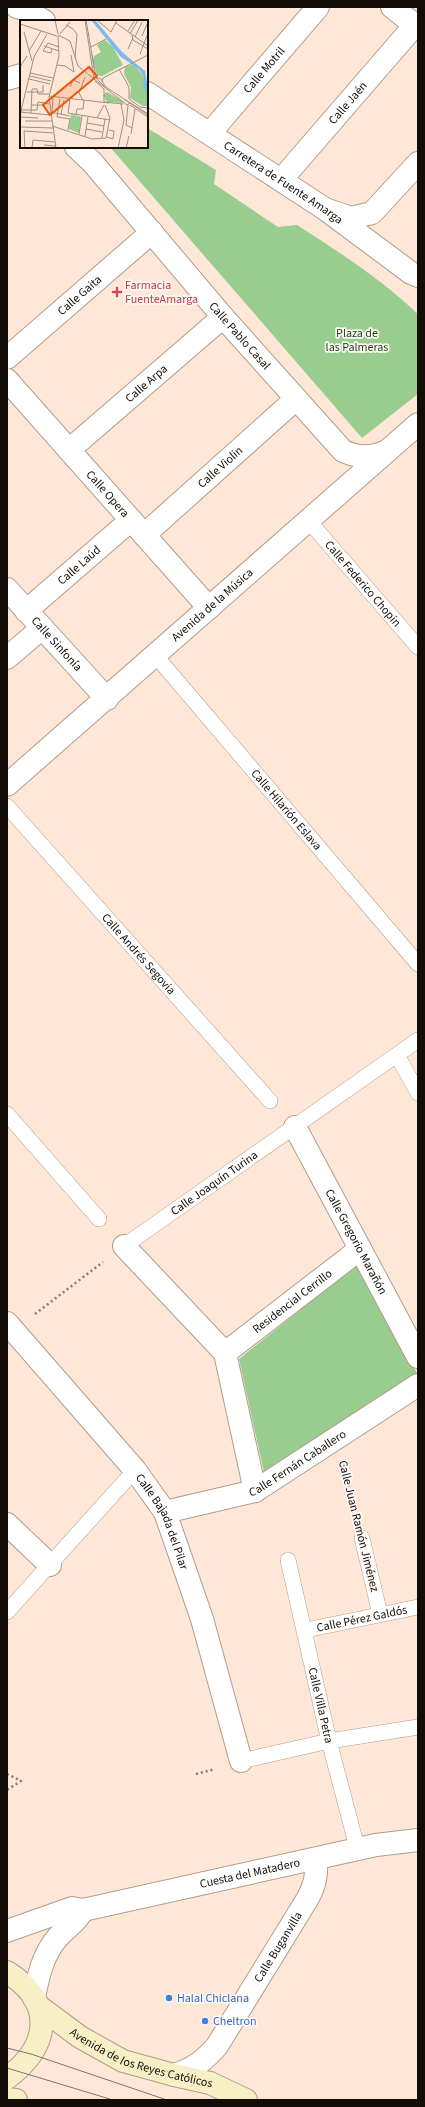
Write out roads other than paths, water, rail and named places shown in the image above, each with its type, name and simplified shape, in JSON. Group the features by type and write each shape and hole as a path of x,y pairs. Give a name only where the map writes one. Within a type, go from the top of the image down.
{"main road":[{"name":"Avenida de los Reyes Católicos","path":"7,1972 17,1978 38,2003 61,2025 107,2054 138,2066 210,2083 246,2100"},
{"path":"7,2078 17,2071 31,2054 38,2040 41,2027 38,2003"},
{"path":"7,2099 16,2100"}],"street":[{"path":"9,7 20,23"},
{"path":"17,7 25,8 43,20"},
{"name":"Calle Motril","path":"210,133 318,7"},
{"path":"392,7 417,25"},
{"name":"Calle Jaén","path":"282,180 417,25"},
{"path":"7,79 20,75"},
{"name":"Carretera de Fuente Amarga","path":"148,94 325,209 416,277"},
{"name":"Calle Pablo Casal","path":"77,148 92,162 223,317 343,451 353,456 365,457 377,456 388,451"},
{"path":"325,209 352,218 372,213 418,163"},
{"name":"Calle Gaita","path":"7,358 152,232"},
{"name":"Calle Arpa","path":"69,450 223,317"},
{"name":"Calle Opera","path":"7,381 209,608"},
{"name":"Calle Violin","path":"138,527 296,399"},
{"name":"Avenida de la Música","path":"7,786 418,424"},
{"name":"Calle Laúd","path":"26,611 138,527"},
{"name":"Calle Sinfonía","path":"7,589 107,699"},
{"path":"7,658 42,628"},
{"name":"Calle Gregorio Marañón","path":"295,1127 418,1357"},
{"path":"124,1246 225,1353 255,1491"},
{"name":"Residencial Cerrillo","path":"225,1353 360,1249"},
{"name":"Calle Bajada del Pilar","path":"10,1327 135,1470 165,1512 202,1619 241,1761"},
{"name":"Calle Fernán Caballero","path":"165,1512 255,1491 418,1385"},
{"path":"7,1524 50,1564"},
{"name":"Cuesta del Matadero","path":"7,1931 72,1908 83,1910 316,1860 376,1845 418,1840"},
{"name":"Calle Buganvilla","path":"174,2075 189,2071 203,2062 217,2046 314,1887 317,1873 316,1860"},
{"path":"38,2003 44,1958 58,1937 77,1921 83,1910"}],"lane":[{"name":"Calle Federico Chopin","path":"308,520 418,647"},
{"name":"Calle Hilarión Eslava","path":"155,655 418,964"},
{"name":"Calle Andrés Segovia","path":"7,806 270,1101"},
{"name":"Calle Joaquín Turina","path":"124,1246 418,1040"},
{"path":"397,1055 418,1093"},
{"path":"7,1114 100,1219"},
{"path":"7,1612 135,1470"},
{"name":"Calle Juan Ramón Jiménez","path":"362,1538 380,1614"},
{"name":"Calle Villa Petra","path":"288,1560 306,1630 329,1741 358,1850"},
{"name":"Calle Pérez Galdós","path":"306,1630 418,1607"},
{"path":"241,1761 329,1741 418,1727"}],"tram line":[{"path":"7,2048 31,2054 167,2100"},
{"path":"7,2068 113,2100"}],"place":[{"name":"Farmacia FuenteAmarga","path":"117,292"},
{"name":"Halal Chiclana","path":"169,1998"},
{"name":"Cheltron","path":"205,2021"}],"park label":[{"name":"Plaza de las Palmeras","path":"357,340"}]}
